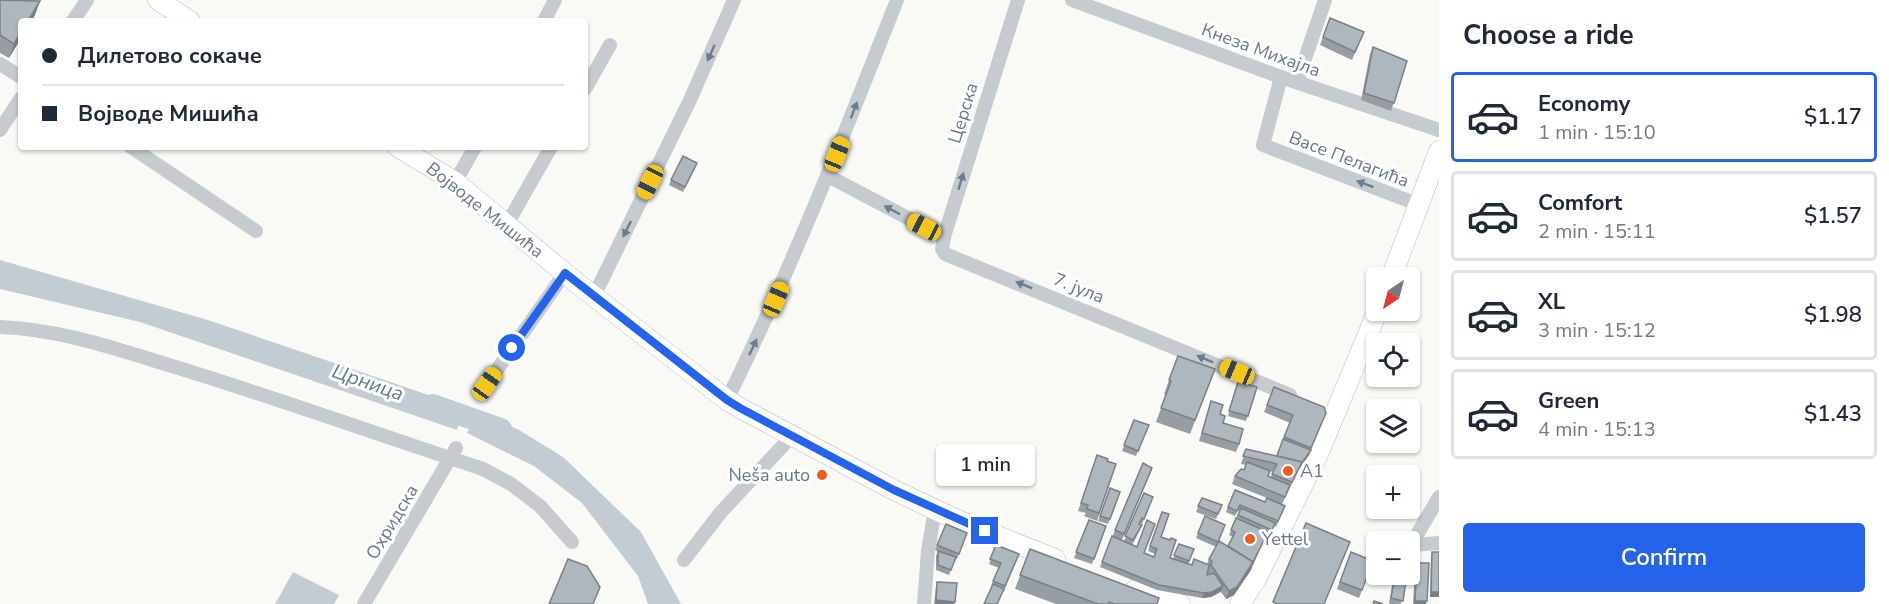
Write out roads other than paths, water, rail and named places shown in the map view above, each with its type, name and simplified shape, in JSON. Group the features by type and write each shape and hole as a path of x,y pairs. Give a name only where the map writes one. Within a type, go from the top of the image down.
{"main road":[{"path":"158,0 185,18"},
{"name":"Војводе Мишића","path":"403,150 455,183 727,400 791,436 935,510 1074,567"},
{"path":"1395,267 1439,151"},
{"path":"1240,604 1256,579 1288,515 1330,412 1373,321"},
{"path":"1121,585 1171,603"}],"street":[{"path":"75,18 87,0"},
{"path":"546,18 555,0"},
{"path":"594,296 690,100 734,0"},
{"path":"727,400 776,299 828,176 897,0"},
{"name":"Церска","path":"944,237 1018,0"},
{"name":"Кнеза Михајла","path":"1072,0 1281,77 1439,130"},
{"path":"1297,82 1325,0"},
{"path":"588,84 610,45"},
{"path":"0,64 18,75"},
{"name":"Васе Пелагића","path":"1281,77 1263,145 1420,205"},
{"path":"0,130 18,103"},
{"path":"135,150 256,231"},
{"path":"455,183 473,150"},
{"path":"507,224 550,150"},
{"path":"828,176 944,237"},
{"name":"7. јула","path":"944,237 942,249 945,254 1304,401"},
{"path":"487,384 565,273"},
{"path":"0,327 23,328 86,340 453,453 511,484 540,506 572,542"},
{"path":"684,560 721,512 791,436"},
{"name":"Охридска","path":"364,604 453,453"},
{"path":"1439,497 1411,545 1439,543"},
{"path":"924,604 928,551 935,510"}],"water":[{"path":"0,260 208,320 464,407 457,430 140,322 0,289"},
{"path":"479,412 519,430 563,457 641,532 681,604 648,604 638,576 582,503 534,466 467,433"},
{"path":"293,572 339,595 334,604 275,604"}],"waterway":[{"name":"Црница","path":"433,405 501,429"}],"place":[{"name":"A1","path":"1288,471"},
{"name":"Neša auto","path":"822,475"},
{"name":"Yettel","path":"1250,539"}]}
